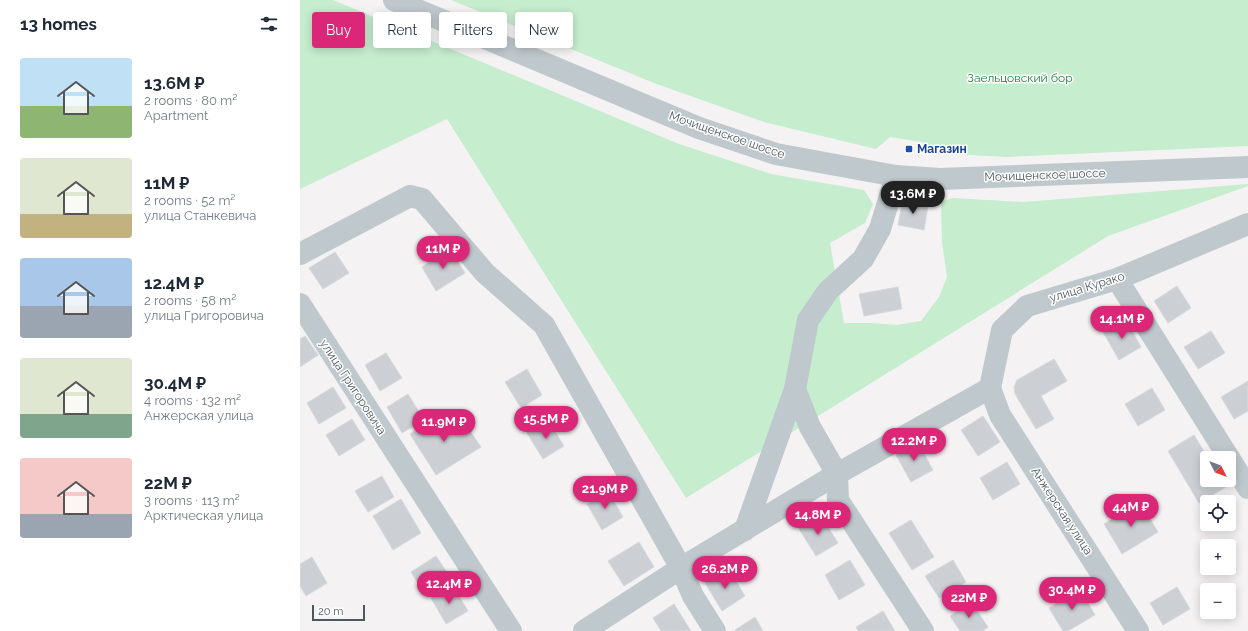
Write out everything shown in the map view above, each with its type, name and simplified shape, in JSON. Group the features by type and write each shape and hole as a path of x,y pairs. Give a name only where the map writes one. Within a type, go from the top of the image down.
{"street":[{"name":"Мочищенское шоссе","path":"394,0 698,128 776,154 896,176 940,179 1248,167"},
{"path":"745,530 795,389 808,320 828,291 863,259 880,229 896,176"},
{"path":"300,254 410,196 422,199 485,273 544,325 681,568 693,596 715,631"},
{"name":"улица Курако","path":"990,388 1002,330 1027,306 1117,279 1248,224"},
{"path":"1117,279 1225,451"},
{"name":"улица Григоровича","path":"300,304 511,631"},
{"path":"584,631 681,568 837,474 990,388"},
{"name":"Анжерская улица","path":"990,388 1000,415 1138,631"},
{"path":"795,389 810,426 837,474 838,500 923,631"},
{"path":"1236,469 1248,488"}],"green space":[{"path":"300,0 333,0 362,12 312,12 312,48 365,48 365,13 373,17 373,48 431,48 431,41 439,44 439,48 448,48 679,144 771,174 864,190 873,204 865,223 830,243 844,323 897,325 921,321 939,297 947,277 942,242 941,202 953,198 1024,202 1248,184 1248,186 1108,236 686,498 447,119 300,189"},
{"name":"Заельцовский бор","path":"451,0 1248,0 1248,146 1007,157 934,153 922,142 890,137 876,149 764,122 654,83 568,48 573,48 573,12 515,12 515,26 507,23 507,12 480,12"}],"building":[{"path":"903,200 928,205 924,230 898,225"},
{"path":"450,249 465,273 436,291 422,267"},
{"path":"335,252 349,273 323,289 309,268"},
{"path":"1177,286 1191,308 1168,323 1154,301"},
{"path":"898,287 902,309 864,316 859,294"},
{"path":"1126,320 1141,347 1119,360 1103,332"},
{"path":"1211,331 1225,353 1198,369 1184,347"},
{"path":"305,336 318,355 300,367 300,339"},
{"path":"386,353 402,378 380,391 365,365"},
{"path":"1054,359 1067,381 1041,396 1054,419 1036,429 1015,394 1014,387 1017,380"},
{"path":"527,369 542,395 521,408 505,382"},
{"path":"1248,381 1248,411 1234,419 1221,397"},
{"path":"333,387 346,408 319,424 307,403"},
{"path":"1152,388 1165,410 1138,426 1125,404"},
{"path":"408,394 424,420 402,433 387,407"},
{"path":"443,413 455,432 466,425 481,447 436,475 410,434"},
{"path":"983,416 1000,442 978,456 961,430"},
{"path":"352,419 365,440 339,456 326,435"},
{"path":"548,420 564,446 543,459 527,433"},
{"path":"1194,435 1204,451 1200,451 1200,487 1226,487 1212,495 1200,495 1199,503 1168,451"},
{"path":"918,443 933,470 911,482 896,455"},
{"path":"1007,462 1020,484 993,500 980,478"},
{"path":"382,476 394,497 368,512 355,491"},
{"path":"608,491 623,517 602,530 587,504"},
{"path":"401,499 421,533 393,550 373,516"},
{"path":"1140,502 1158,532 1122,554 1104,524"},
{"path":"821,516 838,543 816,556 799,529"},
{"path":"911,520 934,557 912,570 889,533"},
{"path":"639,542 654,567 624,586 608,561"},
{"path":"436,556 450,577 424,593 411,572"},
{"path":"312,557 327,583 306,596 300,586 300,564"},
{"path":"850,560 865,585 839,600 825,575"},
{"path":"953,560 966,582 939,598 925,576"},
{"path":"728,568 745,596 722,611 705,583"},
{"path":"452,585 468,611 446,624 431,598"},
{"path":"1177,587 1190,609 1163,625 1150,603"},
{"path":"1080,589 1095,615 1068,631 1063,631 1049,608"},
{"path":"971,602 988,627 983,631 960,631 950,616"},
{"path":"674,604 691,631 661,631 653,618"},
{"path":"883,611 895,631 858,631 856,627"},
{"path":"755,617 763,631 735,630"}],"place":[{"name":"Магазин","path":"909,149"}]}
